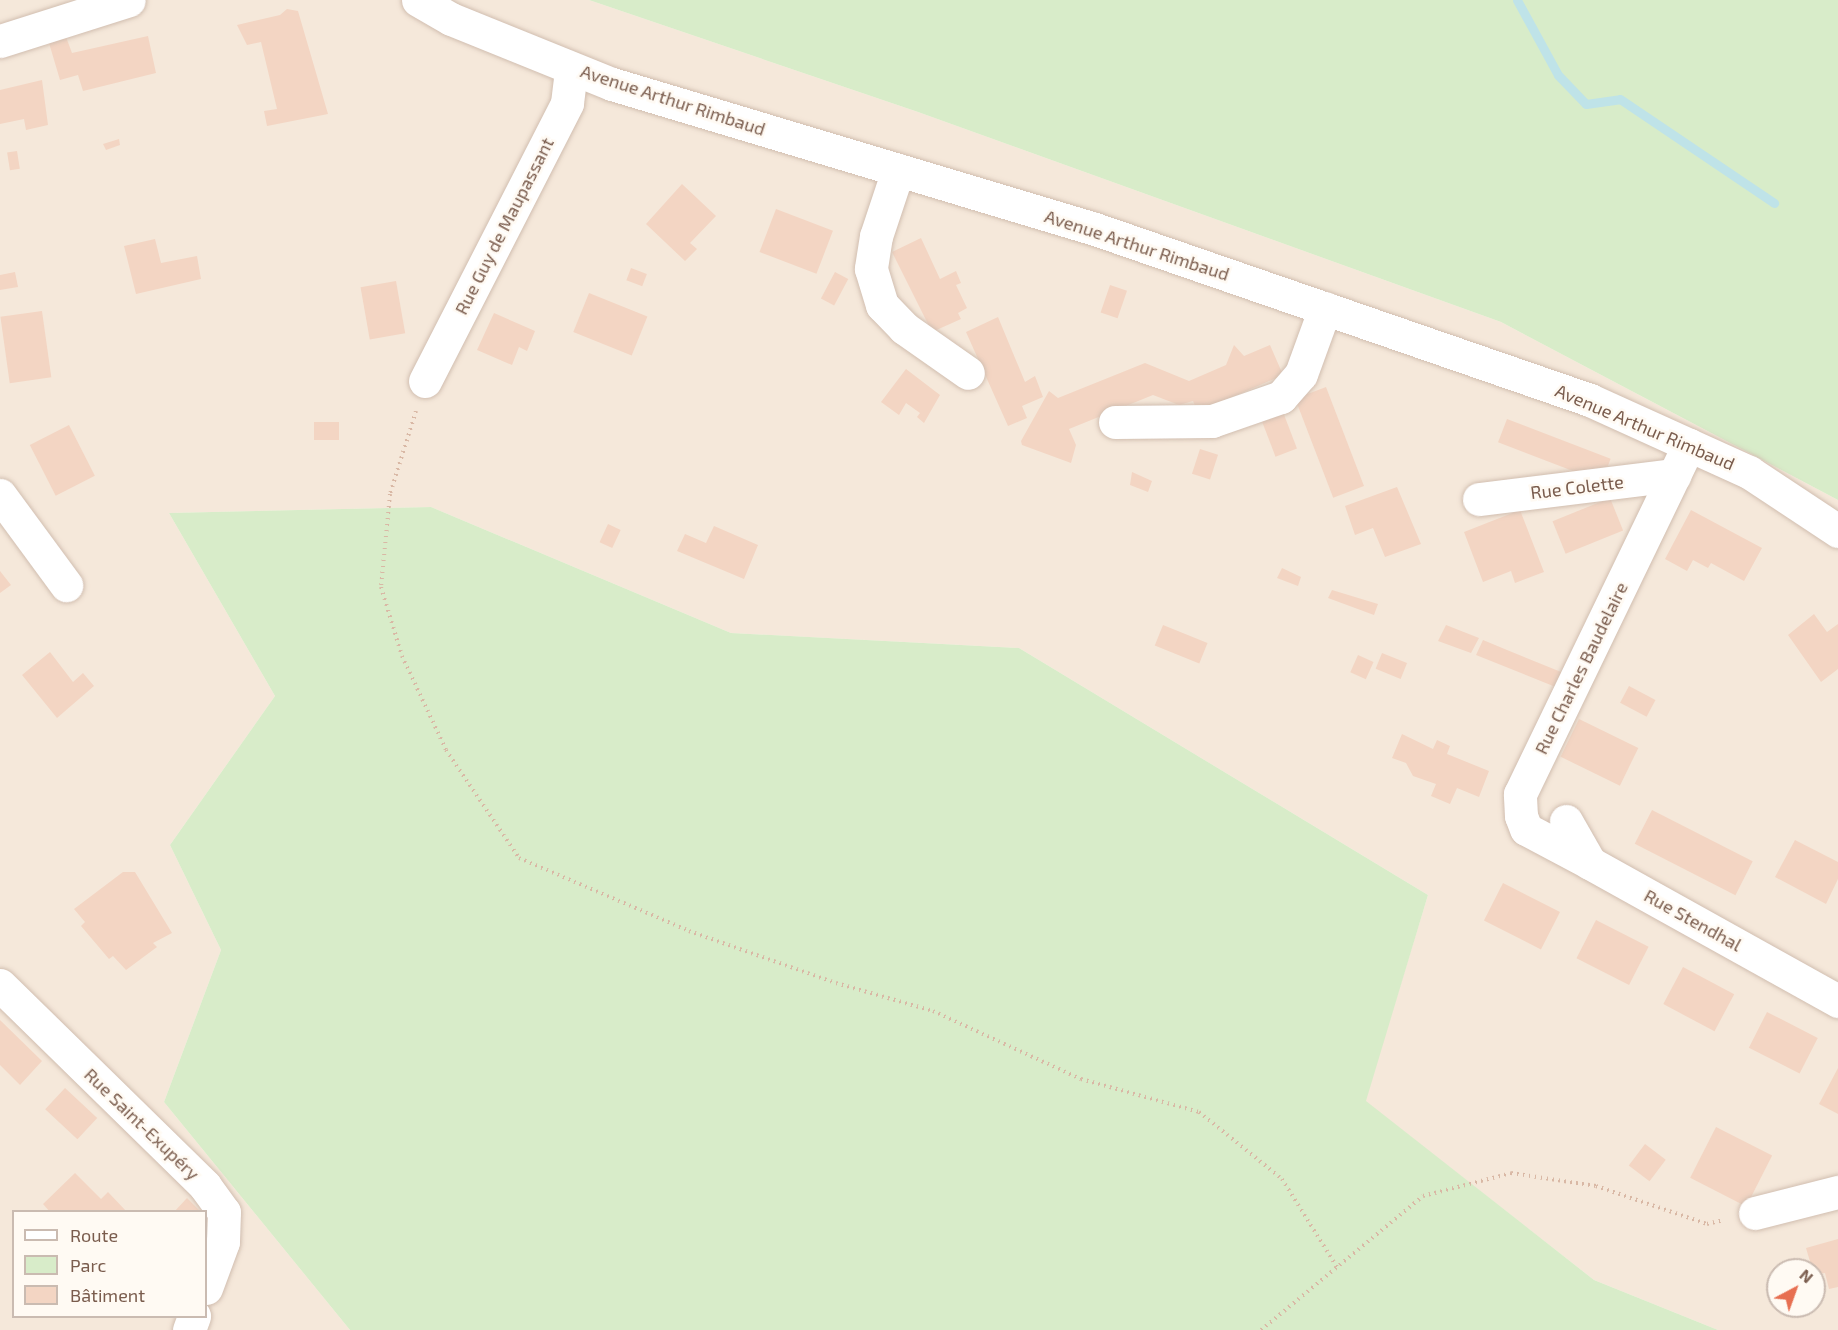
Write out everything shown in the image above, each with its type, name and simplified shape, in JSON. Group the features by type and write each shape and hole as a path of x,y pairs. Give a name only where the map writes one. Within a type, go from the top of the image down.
{"street":[{"path":"0,41 129,0"},
{"name":"Avenue Arthur Rimbaud","path":"418,0 452,19 612,84 1095,229 1590,400 1749,472 1838,531"},
{"name":"Rue Guy de Maupassant","path":"425,381 567,103 571,68"},
{"path":"898,170 876,236 872,269 882,305 904,328 968,373"},
{"path":"1115,422 1212,421 1281,397 1301,374 1325,308"},
{"name":"Rue Charles Baudelaire","path":"1590,863 1526,829 1521,816 1520,794 1689,445"},
{"name":"Rue Colette","path":"1479,499 1675,475"},
{"path":"0,495 66,585"},
{"path":"1566,821 1590,863"},
{"name":"Rue Stendhal","path":"1590,863 1838,1002"},
{"name":"Rue Saint-Exupéry","path":"0,985 205,1186 224,1212 223,1242 207,1284"},
{"path":"1755,1213 1838,1191"}],"path":[{"path":"425,381 390,494 381,587 402,656 446,750 519,858 689,931 836,982 933,1011 1081,1079 1199,1112 1282,1179 1337,1267"},
{"path":"1261,1330 1424,1196 1511,1173 1596,1186 1707,1224 1755,1213"}],"shaded area":[{"path":"0,0 589,0 918,112 1501,322 1838,500 1838,1330 1718,1330 1594,1280 1365,1101 1428,895 1019,648 731,633 431,507 169,513 275,696 170,845 221,950 164,1102 350,1330 0,1330"}],"green space":[{"path":"589,0 1838,0 1838,500 1501,322 918,112"},
{"path":"431,507 731,633 1019,648 1428,895 1366,1101 1594,1280 1718,1330 350,1330 164,1102 221,950 170,845 275,696 169,513"}],"building":[{"path":"287,9 298,11 328,114 267,126 264,111 277,109 261,42 247,45 237,25 280,15"},
{"path":"148,36 156,73 83,91 78,75 60,80 49,43 66,37 72,53"},
{"path":"42,80 48,125 26,130 24,119 0,124 0,90"},
{"path":"119,139 120,145 106,150 103,144"},
{"path":"17,151 20,169 10,170 7,153"},
{"path":"682,184 716,216 690,243 697,249 685,261 646,224"},
{"path":"776,209 833,231 816,274 760,252"},
{"path":"921,238 940,279 956,271 961,283 956,285 967,308 958,313 961,319 932,332 892,252"},
{"path":"155,239 161,263 197,256 201,279 136,294 124,246"},
{"path":"631,268 647,274 642,286 626,280"},
{"path":"15,272 18,287 0,290 0,275"},
{"path":"835,272 848,279 834,306 821,298"},
{"path":"396,281 405,333 370,339 361,287"},
{"path":"1110,285 1127,291 1118,318 1101,312"},
{"path":"589,293 647,317 632,356 573,332"},
{"path":"42,311 51,377 10,383 0,317"},
{"path":"494,313 535,331 527,351 519,347 512,365 477,350"},
{"path":"998,317 1025,382 1035,376 1043,397 1022,406 1027,418 1008,426 966,332"},
{"path":"1234,345 1244,356 1270,345 1283,375 1198,412 1193,401 1179,405 1153,395 1069,429 1076,445 1071,463 1022,445 1021,441 1049,391 1058,398 1145,363 1189,381 1226,365"},
{"path":"906,369 940,395 924,423 917,417 920,413 906,403 899,415 881,402"},
{"path":"1326,387 1364,486 1333,498 1295,399"},
{"path":"1283,412 1297,448 1276,457 1262,420"},
{"path":"1507,419 1611,459 1602,482 1498,442"},
{"path":"314,422 339,422 339,440 314,440"},
{"path":"69,425 95,476 56,496 30,445"},
{"path":"1200,449 1218,455 1210,480 1192,474"},
{"path":"1132,472 1152,481 1148,492 1130,485"},
{"path":"1397,487 1421,544 1385,557 1373,528 1355,535 1345,506"},
{"path":"1610,498 1623,530 1566,554 1553,521"},
{"path":"1520,510 1544,572 1515,583 1511,571 1483,582 1464,532"},
{"path":"1691,510 1762,548 1744,581 1711,563 1708,568 1693,560 1687,571 1665,559"},
{"path":"608,524 621,530 612,548 600,542"},
{"path":"714,526 758,545 744,579 677,551 685,534 706,543"},
{"path":"1282,568 1301,577 1298,586 1277,578"},
{"path":"0,571 11,585 0,593"},
{"path":"1332,590 1378,604 1374,615 1328,598"},
{"path":"1814,614 1827,632 1838,624 1838,669 1821,682 1788,635"},
{"path":"1163,625 1208,643 1199,663 1155,645"},
{"path":"1446,625 1479,638 1471,653 1438,641"},
{"path":"1483,640 1571,676 1563,690 1476,655"},
{"path":"50,652 73,682 83,673 94,686 57,718 22,675"},
{"path":"1382,653 1407,663 1401,679 1376,669"},
{"path":"1358,655 1374,662 1366,679 1350,672"},
{"path":"1629,686 1655,700 1647,717 1620,703"},
{"path":"1579,719 1638,748 1620,786 1561,757"},
{"path":"1402,734 1433,749 1437,740 1450,746 1447,754 1489,771 1479,797 1457,788 1450,804 1431,796 1436,784 1413,776 1406,763 1392,758"},
{"path":"1652,810 1753,861 1735,895 1635,844"},
{"path":"1795,840 1838,862 1838,879 1826,904 1775,877"},
{"path":"123,872 135,872 172,933 153,943 157,947 126,970 113,956 109,959 81,926 85,922 74,909"},
{"path":"1503,883 1560,912 1541,949 1484,920"},
{"path":"1596,920 1649,947 1629,985 1576,958"},
{"path":"1683,967 1734,994 1714,1031 1663,1004"},
{"path":"1767,1012 1818,1038 1800,1074 1749,1048"},
{"path":"0,1020 42,1061 20,1085 0,1065"},
{"path":"1838,1068 1838,1114 1819,1104"},
{"path":"65,1088 97,1118 77,1139 45,1109"},
{"path":"1716,1127 1772,1156 1746,1206 1690,1178"},
{"path":"1645,1144 1666,1160 1650,1181 1629,1166"},
{"path":"75,1173 101,1199 108,1192 125,1210 48,1210 43,1204"},
{"path":"187,1198 199,1210 176,1210"},
{"path":"1838,1239 1838,1287 1829,1289 1826,1277 1826,1258 1809,1258 1806,1248"}],"waterway":[{"path":"1517,0 1558,75 1586,104 1620,99 1774,203"}]}
